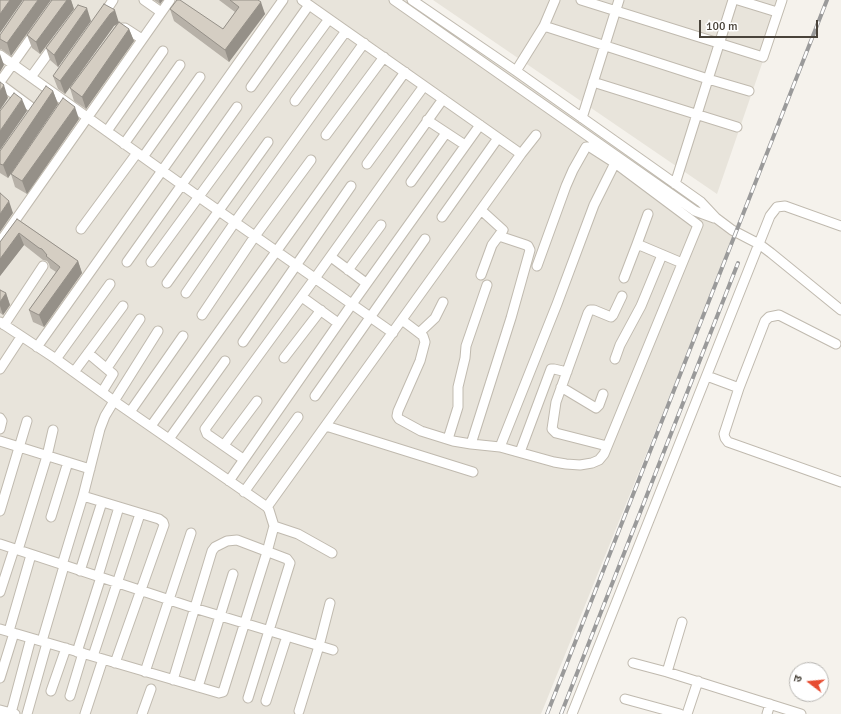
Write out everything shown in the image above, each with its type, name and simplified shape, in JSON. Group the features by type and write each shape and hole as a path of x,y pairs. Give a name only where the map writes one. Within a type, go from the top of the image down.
{"street":[{"path":"95,26 113,0"},
{"path":"144,0 161,12"},
{"path":"0,242 170,0"},
{"path":"37,347 283,0"},
{"path":"394,0 695,211 716,218"},
{"path":"412,0 516,71 701,202 716,218 732,230 771,253 841,310"},
{"path":"516,71 544,26 555,0"},
{"path":"581,0 763,57 782,0"},
{"path":"582,118 619,0"},
{"path":"675,184 734,0"},
{"path":"738,0 777,12"},
{"path":"251,87 304,1 521,154"},
{"path":"151,262 329,19"},
{"path":"40,26 0,83 15,99 37,108 51,88"},
{"path":"544,26 708,79 749,90"},
{"path":"114,37 122,28 125,28 142,39"},
{"path":"295,101 346,31"},
{"path":"30,77 58,39"},
{"path":"186,294 235,222 364,43"},
{"path":"107,132 163,51"},
{"path":"0,55 30,77 51,88 63,105 87,117 218,211 393,333"},
{"path":"326,135 384,57"},
{"path":"124,144 180,65"},
{"path":"151,426 404,72"},
{"path":"81,229 200,77"},
{"path":"593,82 738,127"},
{"path":"367,164 424,86"},
{"path":"63,105 72,94"},
{"path":"243,459 207,434 205,430 302,297 442,99"},
{"path":"127,262 237,107"},
{"path":"427,120 465,145"},
{"path":"229,481 366,283 480,125"},
{"path":"411,182 446,133"},
{"path":"267,508 536,135"},
{"path":"442,217 498,138"},
{"path":"167,283 268,142"},
{"path":"402,320 425,338 420,361 398,412 397,416 399,419 421,431 448,440 500,447 554,462 580,465 592,463 599,460 604,454 698,225 615,163 590,147 586,147 566,186 536,266"},
{"path":"202,315 255,236 311,160"},
{"path":"500,447 557,304 594,205 615,163"},
{"path":"243,342 351,186"},
{"path":"572,714 770,216 777,207 785,206 841,226"},
{"path":"481,210 502,228 502,233 492,245 481,275"},
{"path":"624,278 648,214"},
{"path":"348,270 381,225"},
{"path":"471,444 511,318 530,250 526,245 499,236"},
{"path":"315,396 425,239"},
{"path":"636,244 682,263"},
{"path":"615,359 622,341 642,306 662,255"},
{"path":"330,257 366,283"},
{"path":"8,631 173,680 219,693 223,692 274,526 267,508 74,372 2,324 43,266"},
{"path":"56,360 110,284"},
{"path":"448,440 458,407 458,387 466,358 466,346 487,285"},
{"path":"607,446 553,432 552,429 561,387 588,313 592,309 611,317 622,296"},
{"path":"302,297 338,323"},
{"path":"419,333 435,318 443,302"},
{"path":"74,372 124,306"},
{"path":"284,358 321,310"},
{"path":"836,344 779,315 765,321 739,388 724,434 728,442 841,482"},
{"path":"107,368 140,318"},
{"path":"27,714 63,565 100,430 105,416 158,331"},
{"path":"130,412 183,336"},
{"path":"0,369 21,337"},
{"path":"88,353 112,373 113,376 102,392"},
{"path":"169,439 225,361"},
{"path":"520,452 552,369 567,372"},
{"path":"707,376 739,388"},
{"path":"561,387 596,408 599,405 603,394"},
{"path":"224,446 257,401"},
{"path":"244,492 298,417"},
{"path":"0,418 2,421 0,429"},
{"path":"0,511 27,421"},
{"path":"326,426 473,472"},
{"path":"0,592 16,550 47,456 53,430"},
{"path":"0,441 90,469"},
{"path":"51,517 68,462"},
{"path":"82,496 159,520 163,522 164,525 115,663"},
{"path":"80,571 102,502"},
{"path":"70,696 99,577 119,507"},
{"path":"93,656 140,514"},
{"path":"274,526 298,534 332,552"},
{"path":"145,672 190,533"},
{"path":"173,680 210,557 215,547 232,539 241,541 290,562 270,631 248,698"},
{"path":"0,544 194,608 333,650"},
{"path":"0,678 8,631 31,555"},
{"path":"198,687 233,574"},
{"path":"299,711 319,646 330,603"},
{"path":"667,672 682,622"},
{"path":"266,701 287,636"},
{"path":"0,710 13,713 31,638"},
{"path":"51,691 66,648"},
{"path":"85,714 103,659"},
{"path":"633,662 801,714"},
{"path":"687,714 698,682"},
{"path":"142,714 151,689"},
{"path":"625,699 680,714"},
{"path":"767,714 770,704"}],"shaded area":[{"path":"0,0 409,0 736,232 541,714 0,714"},
{"path":"433,0 784,0 717,194"}],"building":[{"path":"0,0 10,0 0,14"},
{"path":"24,0 38,0 7,43 0,39 0,35"},
{"path":"52,0 67,0 36,42 27,35"},
{"path":"177,0 180,0 223,29 239,7 230,0 258,0 261,2 225,50 170,9"},
{"path":"104,4 115,10 110,14 60,81 53,76"},
{"path":"78,5 87,8 54,55 46,48"},
{"path":"119,22 129,29 82,97 70,88"},
{"path":"0,82 4,85 0,91"},
{"path":"46,86 53,91 3,165 0,164 0,151"},
{"path":"14,93 22,99 0,131 0,111"},
{"path":"63,98 75,107 22,181 11,174"},
{"path":"0,193 9,201 0,214"},
{"path":"17,219 78,261 39,315 29,310 60,267 46,256 47,255 42,249 19,233 0,259 0,242"},
{"path":"0,290 6,293 0,302"}],"railway":[{"path":"547,714 827,0"},
{"path":"561,714 738,263"}]}
